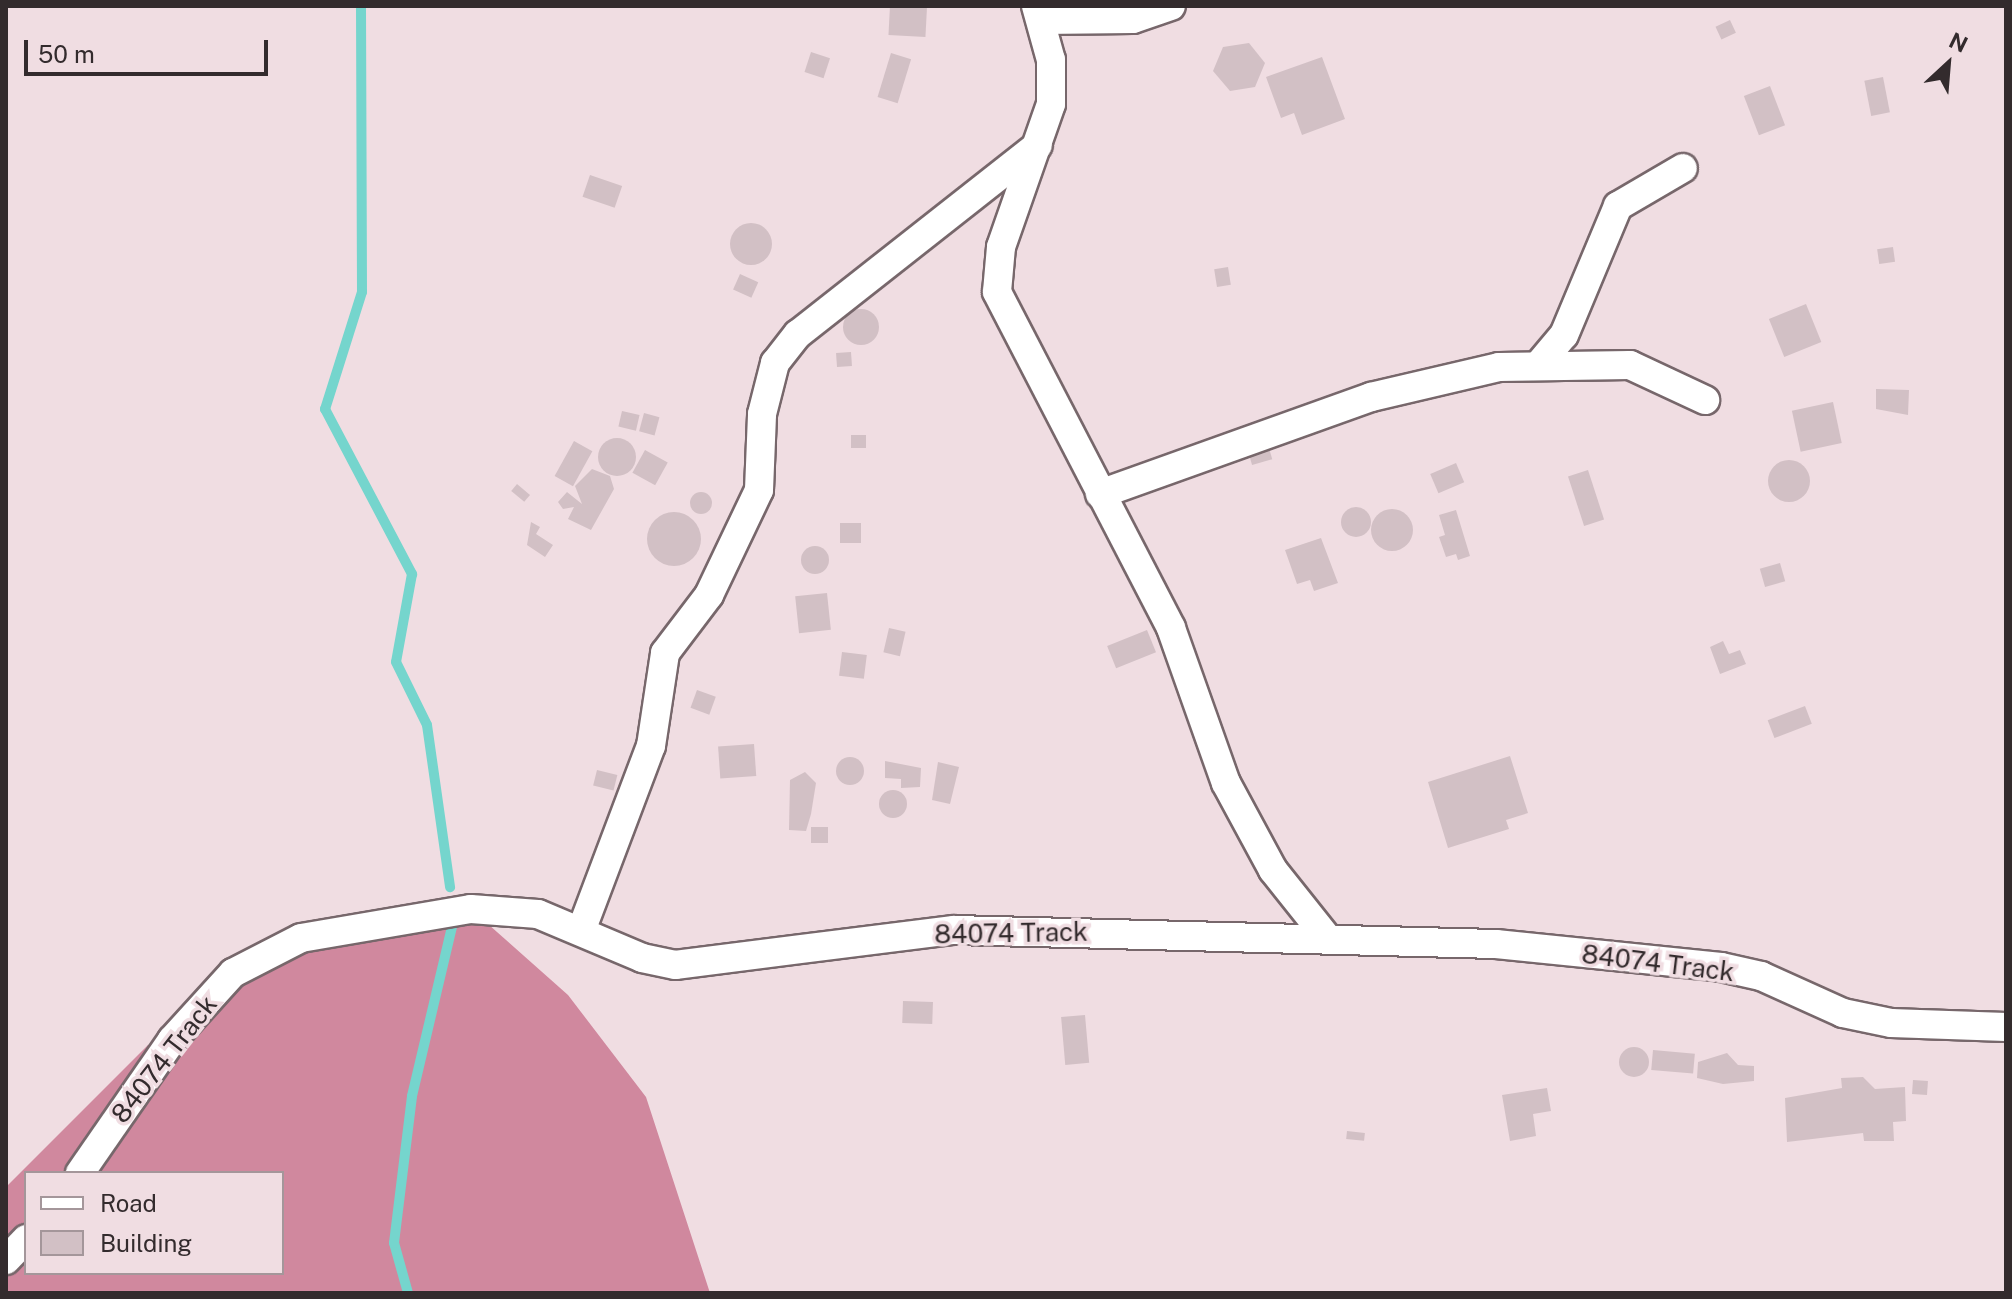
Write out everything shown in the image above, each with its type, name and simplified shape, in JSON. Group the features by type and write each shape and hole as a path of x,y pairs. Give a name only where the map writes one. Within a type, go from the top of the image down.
{"street":[{"path":"1171,6 1133,19 1038,13 1054,81 1038,145 1001,247 997,292 1171,628 1226,783 1273,870 1327,938"},
{"path":"581,931 651,746 665,653 709,595 759,490 763,406 775,363 798,334 1038,145"},
{"path":"1541,362 1564,335 1618,206 1683,168"},
{"path":"1100,494 1371,397 1541,362 1630,365 1705,400"},
{"name":"84074 Track","path":"81,1171 172,1040 233,973 301,938 471,909 538,914 675,965 954,930 1496,944 1721,967 1761,976 1843,1013 1891,1023 2006,1027"},
{"path":"6,1260 24,1241"}],"shaded area":[{"path":"471,909 568,995 646,1097 710,1293 6,1293 6,1187 148,1045 172,1040 261,958"}],"building":[{"path":"890,6 927,8 925,37 888,35"},
{"path":"1730,20 1736,33 1721,39 1715,27"},
{"path":"1249,43 1265,63 1255,87 1230,91 1213,71 1223,47"},
{"path":"811,52 830,58 824,78 805,72"},
{"path":"891,53 911,59 898,103 878,97"},
{"path":"1322,57 1345,119 1302,135 1294,113 1281,118 1266,77"},
{"path":"1883,77 1890,112 1871,116 1864,81"},
{"path":"1770,86 1785,125 1759,135 1744,96"},
{"path":"590,175 622,186 615,208 583,197"},
{"path":"751,223 766,229 772,244 766,259 751,265 736,259 730,244 736,229"},
{"path":"1893,247 1895,262 1879,264 1877,249"},
{"path":"1228,267 1231,285 1217,287 1214,269"},
{"path":"740,274 758,282 751,298 733,290"},
{"path":"1806,304 1821,342 1784,357 1769,319"},
{"path":"861,309 874,314 879,327 874,340 861,345 848,340 843,327 848,314"},
{"path":"851,352 852,366 837,367 836,353"},
{"path":"1876,389 1909,390 1908,415 1876,409"},
{"path":"1833,402 1842,443 1801,452 1792,411"},
{"path":"622,411 640,415 636,431 618,427"},
{"path":"644,413 659,417 655,435 639,431"},
{"path":"851,435 866,435 866,448 851,448"},
{"path":"617,438 630,444 636,457 630,470 617,476 604,470 598,457 604,444"},
{"path":"574,441 592,451 573,486 555,476"},
{"path":"1267,441 1272,459 1252,465 1247,447"},
{"path":"645,450 668,463 655,485 632,473"},
{"path":"1789,460 1804,466 1810,481 1804,496 1789,502 1774,496 1768,481 1774,466"},
{"path":"1456,463 1464,482 1438,493 1430,474"},
{"path":"592,469 610,476 614,489 591,530 568,519 574,507 563,509 558,502 567,492 582,504 575,486"},
{"path":"1588,470 1604,519 1584,526 1568,476"},
{"path":"517,484 530,495 524,502 511,491"},
{"path":"697,492 705,492 712,503 705,514 697,514 690,507 690,499"},
{"path":"1356,507 1367,511 1371,522 1367,533 1356,537 1345,533 1341,522 1345,511"},
{"path":"1392,509 1407,515 1413,530 1407,545 1392,551 1377,545 1371,530 1377,515"},
{"path":"1456,510 1470,556 1458,560 1456,554 1446,557 1439,537 1445,535 1439,515"},
{"path":"674,512 693,520 701,539 693,558 674,566 655,558 647,539 655,520"},
{"path":"531,522 540,527 536,534 553,545 545,557 527,545"},
{"path":"840,523 861,523 861,543 840,543"},
{"path":"1321,538 1338,583 1314,591 1310,580 1297,584 1285,550"},
{"path":"815,546 825,550 829,560 825,570 815,574 805,570 801,560 805,550"},
{"path":"1780,563 1785,581 1765,587 1760,569"},
{"path":"827,593 831,630 799,633 795,596"},
{"path":"889,628 906,632 900,656 883,652"},
{"path":"1147,630 1156,652 1116,668 1107,646"},
{"path":"1723,641 1729,654 1740,650 1746,664 1720,674 1710,647"},
{"path":"842,652 867,655 864,679 839,676"},
{"path":"697,690 716,697 709,715 691,708"},
{"path":"1805,706 1812,724 1774,738 1768,720"},
{"path":"754,744 756,776 720,778 718,747"},
{"path":"1510,756 1528,813 1506,820 1509,829 1448,848 1428,782"},
{"path":"850,757 860,761 864,771 860,781 850,785 840,781 836,771 840,761"},
{"path":"885,761 921,768 920,787 901,788 901,779 885,778"},
{"path":"938,762 959,767 950,804 932,800"},
{"path":"597,770 617,775 614,791 593,786"},
{"path":"805,772 816,783 811,814 806,831 789,830 790,780"},
{"path":"893,790 903,794 907,804 903,814 893,818 883,814 879,804 883,794"},
{"path":"811,827 828,827 828,843 811,843"},
{"path":"903,1001 933,1002 932,1024 902,1023"},
{"path":"1085,1015 1089,1063 1065,1065 1061,1017"},
{"path":"1634,1047 1645,1051 1649,1062 1645,1073 1634,1077 1623,1073 1619,1062 1623,1051"},
{"path":"1653,1050 1695,1054 1693,1074 1651,1070"},
{"path":"1727,1053 1738,1065 1754,1066 1754,1081 1723,1084 1697,1078 1698,1062"},
{"path":"1863,1077 1875,1089 1905,1087 1906,1121 1893,1122 1894,1141 1864,1141 1863,1133 1787,1142 1785,1098 1842,1088 1841,1078"},
{"path":"1913,1080 1928,1081 1927,1095 1912,1094"},
{"path":"1547,1088 1551,1111 1533,1114 1536,1136 1510,1141 1502,1095"},
{"path":"1347,1131 1365,1133 1364,1141 1346,1139"}],"waterway":[{"path":"361,6 362,292 325,409 412,574 396,662 427,725 450,887"},
{"path":"408,1293 394,1243 412,1096 454,919"}]}
